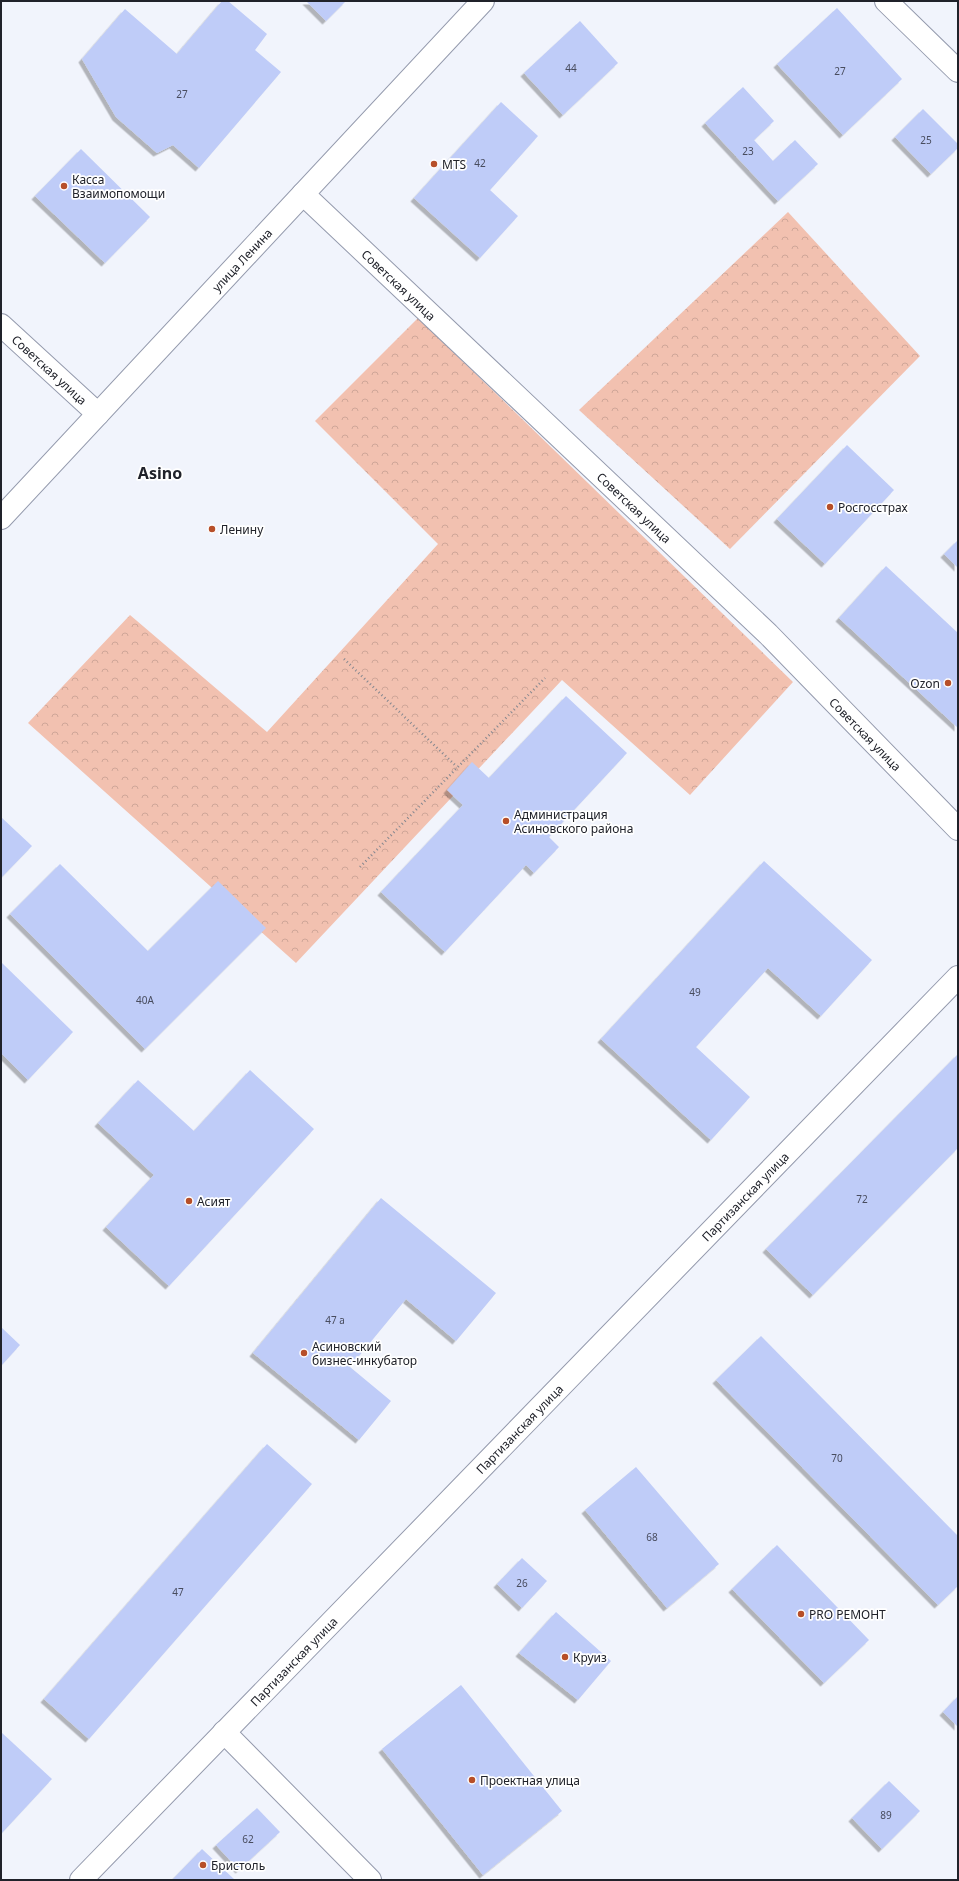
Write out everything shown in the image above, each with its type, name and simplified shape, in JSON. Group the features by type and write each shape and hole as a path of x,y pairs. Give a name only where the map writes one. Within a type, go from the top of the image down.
{"street":[{"name":"улица Ленина","path":"1,518 483,1"},
{"path":"886,1 958,71"},
{"name":"Советская улица","path":"303,194 768,634 958,829"},
{"name":"Советская улица","path":"1,325 98,414"},
{"name":"Партизанская улица","path":"81,1880 958,977"},
{"path":"224,1732 370,1880"}],"path":[{"path":"344,659 457,768"},
{"path":"360,868 545,678"}],"green space":[{"path":"788,212 920,356 730,549 579,410"},
{"path":"418,318 793,682 690,795 562,680 296,963 28,723 130,615 267,732 438,544 315,421"}],"building":[{"path":"222,1 228,1 267,34 255,50 281,72 199,168 173,145 157,153 116,117 82,59 125,9 177,54"},
{"path":"306,1 346,1 326,21"},
{"path":"837,8 902,79 843,135 777,64"},
{"path":"580,21 618,63 563,115 524,73"},
{"path":"743,87 774,121 754,140 773,161 795,140 818,164 778,201 705,123"},
{"path":"501,102 538,136 490,190 518,216 480,258 414,198"},
{"path":"923,109 958,144 958,148 931,174 895,137"},
{"path":"81,149 150,217 105,263 35,196"},
{"path":"847,445 894,490 825,564 777,519"},
{"path":"958,540 958,568 944,554"},
{"path":"886,566 958,633 958,728 839,618"},
{"name":"Администрация Асиновского района","path":"566,696 627,753 549,837 559,847 534,873 526,865 445,952 381,892 463,805 447,790 472,762 489,778"},
{"path":"1,817 32,846 1,878"},
{"path":"764,861 872,960 821,1016 768,968 696,1047 750,1097 711,1140 601,1039"},
{"path":"60,864 148,951 218,881 266,928 145,1049 10,914"},
{"path":"1,962 73,1032 28,1080 1,1053"},
{"path":"958,1054 958,1148 813,1295 766,1249"},
{"name":"Асият","path":"250,1070 314,1129 169,1286 106,1227 154,1175 98,1123 138,1080 194,1131"},
{"path":"381,1198 496,1293 456,1341 406,1299 350,1367 391,1401 359,1440 253,1353"},
{"path":"1,1327 20,1345 1,1366"},
{"path":"761,1336 958,1536 958,1586 938,1605 716,1380"},
{"path":"267,1444 312,1484 89,1739 44,1699"},
{"path":"636,1467 719,1564 667,1608 585,1510"},
{"name":"PRO РЕМОНТ","path":"777,1545 869,1640 824,1683 732,1589"},
{"path":"522,1558 547,1581 522,1608 497,1584"},
{"name":"Круиз","path":"556,1612 611,1661 578,1700 519,1653"},
{"name":"Проектная улица","path":"461,1685 562,1811 483,1875 382,1749"},
{"path":"958,1696 958,1727 943,1712"},
{"path":"1,1732 52,1779 1,1834"},
{"path":"889,1781 920,1811 882,1849 852,1818"},
{"path":"257,1808 280,1832 239,1870 216,1845"},
{"name":"Бристоль","path":"202,1849 235,1880 172,1880"}],"place":[{"name":"MTS","path":"434,164"},
{"name":"Касса Взаимопомощи","path":"64,186"},
{"name":"Росгосстрах","path":"830,507"},
{"name":"Ленину","path":"212,529"},
{"name":"Ozon","path":"948,683"},
{"name":"Администрация Асиновского района","path":"506,821"},
{"name":"Асият","path":"189,1201"},
{"name":"Асиновский бизнес-инкубатор","path":"304,1353"},
{"name":"PRO РЕМОНТ","path":"801,1614"},
{"name":"Круиз","path":"565,1657"},
{"name":"Проектная улица","path":"472,1780"},
{"name":"Бристоль","path":"203,1865"}],"district":[{"name":"Asino","path":"160,473"}]}
